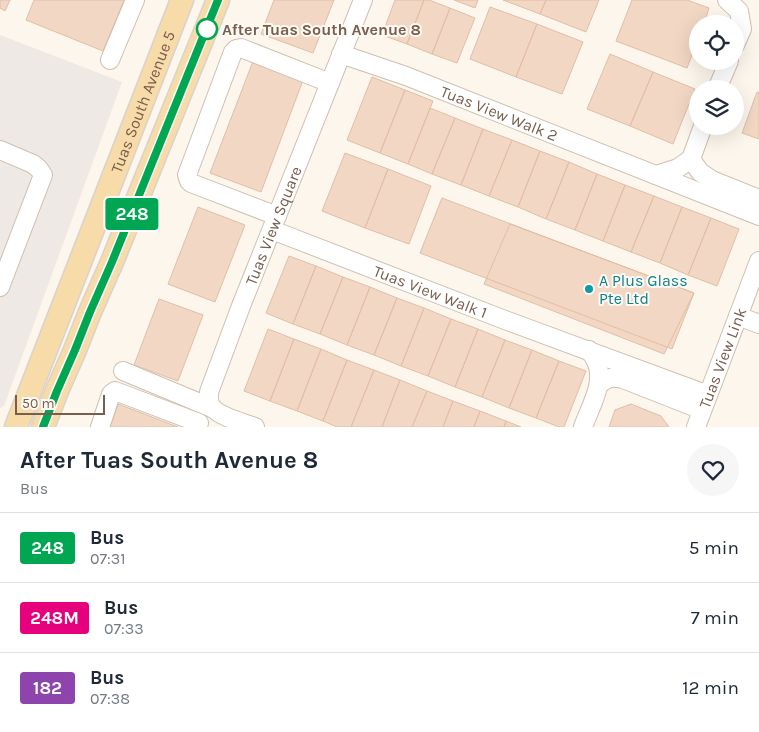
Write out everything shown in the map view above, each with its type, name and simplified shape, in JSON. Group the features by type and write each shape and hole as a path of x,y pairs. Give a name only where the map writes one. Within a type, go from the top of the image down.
{"main road":[{"name":"Tuas South Avenue 5","path":"15,426 182,0"},
{"name":"Tuas South Avenue 5","path":"44,426 218,0"}],"street":[{"path":"110,60 134,0"},
{"name":"Tuas View Square","path":"209,407 209,392 241,306 363,0"},
{"name":"Tuas View Walk 1","path":"330,83 241,48 236,49 187,175 189,182 274,223 505,320 590,350 705,402"},
{"name":"Tuas View Walk 2","path":"341,54 406,76 759,216"},
{"path":"656,175 678,168 691,159 700,135"},
{"path":"0,150 33,164 39,168 42,175 0,287"},
{"path":"691,159 700,172 712,180 759,199"},
{"name":"Tuas View Link","path":"696,427 759,262"},
{"path":"740,311 759,314"},
{"path":"740,311 759,324"},
{"path":"582,427 600,384 597,362 590,350"},
{"path":"123,372 209,407 222,415 255,427"},
{"path":"600,384 606,379 613,377 705,402"},
{"path":"100,427 111,394 115,391 198,425 209,407"}],"shaded area":[{"path":"0,35 122,82 4,406 0,408"}],"building":[{"path":"0,0 10,0 5,11 0,8"},
{"path":"34,0 133,0 130,7 123,3 103,51 26,20"},
{"path":"274,0 334,0 313,53 261,34"},
{"path":"395,0 424,0 407,44 382,35"},
{"path":"424,0 450,8 432,54 407,44"},
{"path":"454,0 478,0 475,8"},
{"path":"503,0 546,0 540,14"},
{"path":"546,0 599,0 586,32 540,14"},
{"path":"632,0 687,0 709,8 707,15 689,15 689,63 687,68 616,41"},
{"path":"490,7 537,24 516,77 470,59"},
{"path":"450,8 475,18 457,63 432,54"},
{"path":"537,24 583,42 562,94 516,77"},
{"path":"610,54 653,72 630,126 587,109"},
{"path":"255,56 305,75 261,192 210,173"},
{"path":"653,72 689,87 689,104 673,144 630,126"},
{"path":"372,77 405,90 380,153 347,140"},
{"path":"405,90 433,101 408,164 380,153"},
{"path":"757,92 759,93 759,139 744,134 744,128"},
{"path":"430,108 455,118 432,174 408,164"},
{"path":"455,118 483,129 461,185 432,174"},
{"path":"483,129 512,140 489,196 461,185"},
{"path":"512,140 540,151 518,207 489,196"},
{"path":"540,151 569,162 546,219 518,207"},
{"path":"345,153 388,169 365,228 322,211"},
{"path":"569,162 597,174 575,230 546,219"},
{"path":"388,169 431,186 409,244 365,228"},
{"path":"597,174 625,185 603,241 575,230"},
{"path":"625,185 654,196 631,252 603,241"},
{"path":"654,196 682,207 660,263 631,252"},
{"name":"A Plus Glass Pte Ltd","path":"442,198 694,293 672,349 420,253"},
{"path":"198,207 245,225 215,302 168,284"},
{"path":"682,207 711,218 688,275 660,263"},
{"path":"711,218 739,229 717,286 688,275"},
{"name":"A Plus Glass Pte Ltd","path":"510,224 694,293 664,354 484,284"},
{"path":"289,256 316,266 293,324 266,313"},
{"path":"316,266 343,277 320,334 293,324"},
{"path":"343,277 370,287 347,345 320,334"},
{"path":"370,287 397,298 374,355 347,345"},
{"path":"397,298 424,308 401,366 374,355"},
{"path":"159,299 203,315 178,381 134,365"},
{"path":"424,308 451,319 428,376 401,366"},
{"path":"451,319 478,329 455,387 428,376"},
{"path":"268,329 294,339 270,401 244,391"},
{"path":"478,329 505,340 482,397 455,387"},
{"path":"294,339 321,349 297,411 270,401"},
{"path":"505,340 532,350 509,408 482,397"},
{"path":"321,349 347,360 323,421 297,411"},
{"path":"532,350 559,361 536,418 509,408"},
{"path":"347,360 374,370 351,427 337,427 323,421"},
{"path":"559,361 586,371 564,427 559,427 536,418"},
{"path":"374,370 400,380 382,427 351,427"},
{"path":"400,380 427,391 412,427 382,427"},
{"path":"427,391 453,401 443,427 412,427"},
{"path":"453,401 480,411 474,427 443,427"},
{"path":"118,404 178,427 110,427"},
{"path":"631,404 661,416 669,427 609,427 615,410"},
{"path":"480,411 506,421 504,427 474,427"},
{"path":"506,421 521,427 504,427"}],"bus line":[{"name":"248","path":"43,427 218,0"}],"place":[{"name":"After Tuas South Avenue 8","path":"207,29"},
{"name":"A Plus Glass Pte Ltd","path":"589,289"}]}
